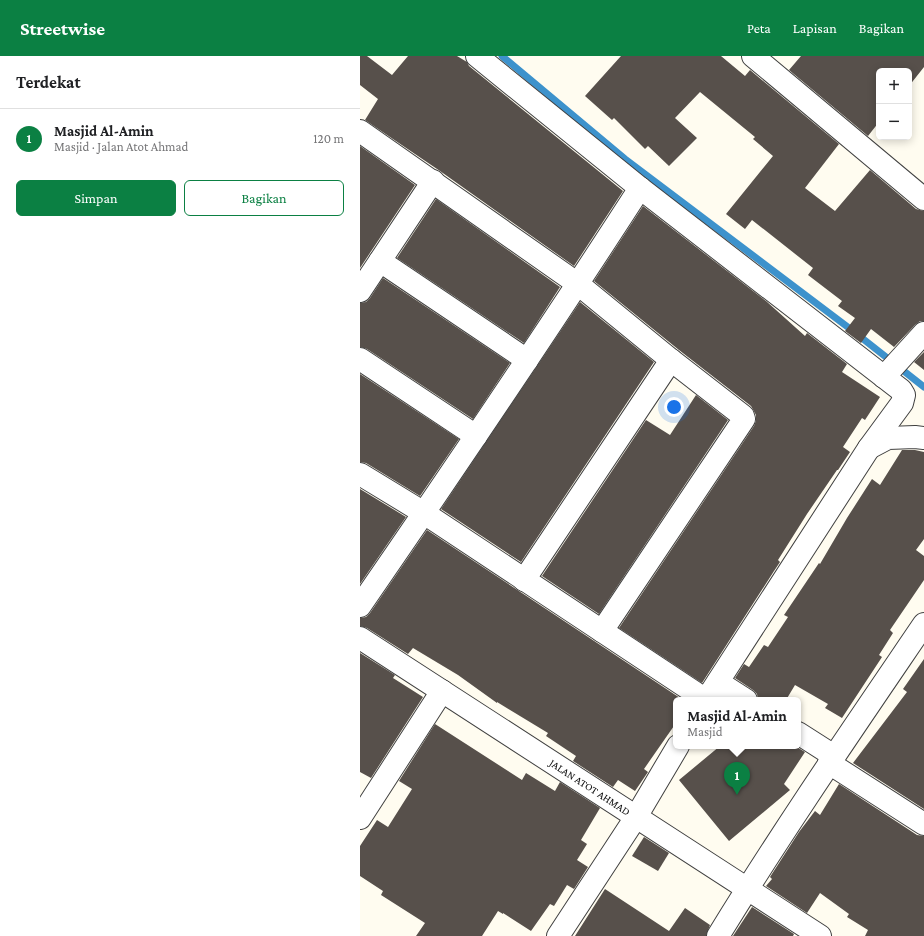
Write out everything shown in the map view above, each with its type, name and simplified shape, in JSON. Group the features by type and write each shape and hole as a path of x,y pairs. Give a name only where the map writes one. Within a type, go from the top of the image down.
{"street":[{"path":"477,56 640,188 902,390 904,395 902,403 869,448 708,697"},
{"path":"753,56 924,199"},
{"path":"360,131 578,284 671,360 741,413 744,419 602,631"},
{"path":"360,291 433,181"},
{"path":"360,606 424,514 578,284 640,188"},
{"path":"380,261 527,360"},
{"path":"884,377 924,334"},
{"path":"360,359 476,436"},
{"path":"524,580 671,360"},
{"path":"869,448 888,438 924,438"},
{"path":"360,474 424,514 701,697"},
{"path":"718,936 831,760 924,624"},
{"name":"JALAN ATOT AHMAD","path":"360,638 820,936"},
{"path":"718,682 741,697"},
{"path":"360,818 368,788 442,691"},
{"path":"801,735 831,760 924,824"},
{"path":"558,936 636,817 676,749"}],"building":[{"path":"360,56 367,56 392,75 408,56 457,56 467,62 469,66 623,191 574,266 365,120 378,99 360,85"},
{"path":"621,56 721,56 745,76 750,70 839,144 805,188 835,211 870,170 916,209 924,211 924,321 920,321 915,325 894,347 871,329 861,343 845,331 855,318 838,306 842,301 808,275 813,268 752,220 745,229 726,214 773,156 753,139 755,137 700,92 675,118 697,138 669,166 648,146 645,149 614,118 612,120 585,96"},
{"path":"801,56 924,56 924,67 912,82 912,68 876,68 876,126 868,136 789,70"},
{"path":"360,146 415,185 360,268"},
{"path":"436,199 560,287 524,343 397,258"},
{"path":"643,206 766,301 805,336 807,333 847,364 842,372 880,397 865,420 862,418 843,447 850,452 807,514 778,560 780,562 702,683 619,628 754,426 756,415 751,406 594,281"},
{"path":"383,278 510,363 473,419 367,349 360,347 360,303 366,302 370,298"},
{"path":"580,302 654,362 521,562 441,509"},
{"path":"924,352 924,370 914,362"},
{"path":"360,374 459,439 420,496 366,463 360,462"},
{"path":"696,395 728,420 599,614 542,576 646,420 670,435"},
{"path":"902,450 924,452 924,539 916,550 924,556 924,580 890,630 893,633 879,655 882,657 842,718 825,708 828,704 795,685 788,697 758,697 757,694 753,690 735,678 744,664 749,667 764,645 768,647 788,617 784,615 819,563 820,564 872,479 880,485"},
{"path":"360,489 406,517 360,584"},
{"path":"427,530 678,697 673,697 673,727 644,769 648,772 635,791 618,780 613,787 573,761 576,756 546,736 548,733 497,703 458,675 413,648 408,654 367,628 360,626 360,618 366,617"},
{"path":"360,653 395,675 393,678 423,697 371,778 360,772"},
{"path":"924,659 924,809 853,763 907,692 903,689"},
{"path":"435,724 522,780 526,773 555,791 560,782 600,808 581,840 587,844 577,860 588,867 574,889 567,885 554,906 550,904 531,931 498,911 482,936 416,936 425,923 381,895 383,891 360,876 360,846 377,820 388,827 412,789 399,781"},
{"path":"716,749 800,749 805,752 784,784 790,790 729,841 679,780"},
{"path":"839,784 917,835 924,836 924,936 865,936 868,930 847,917 849,914 820,893 807,913 766,886 772,879 770,877 799,832 815,811 820,815"},
{"path":"644,837 669,853 658,871 632,856"},
{"path":"605,889 669,931 685,908 710,925 706,936 575,936"},
{"path":"752,907 794,934 793,936 733,936"}],"waterway":[{"path":"502,56 625,159 853,331 924,387"}],"place":[{"name":"Masjid Al-Amin","path":"737,795"}]}
